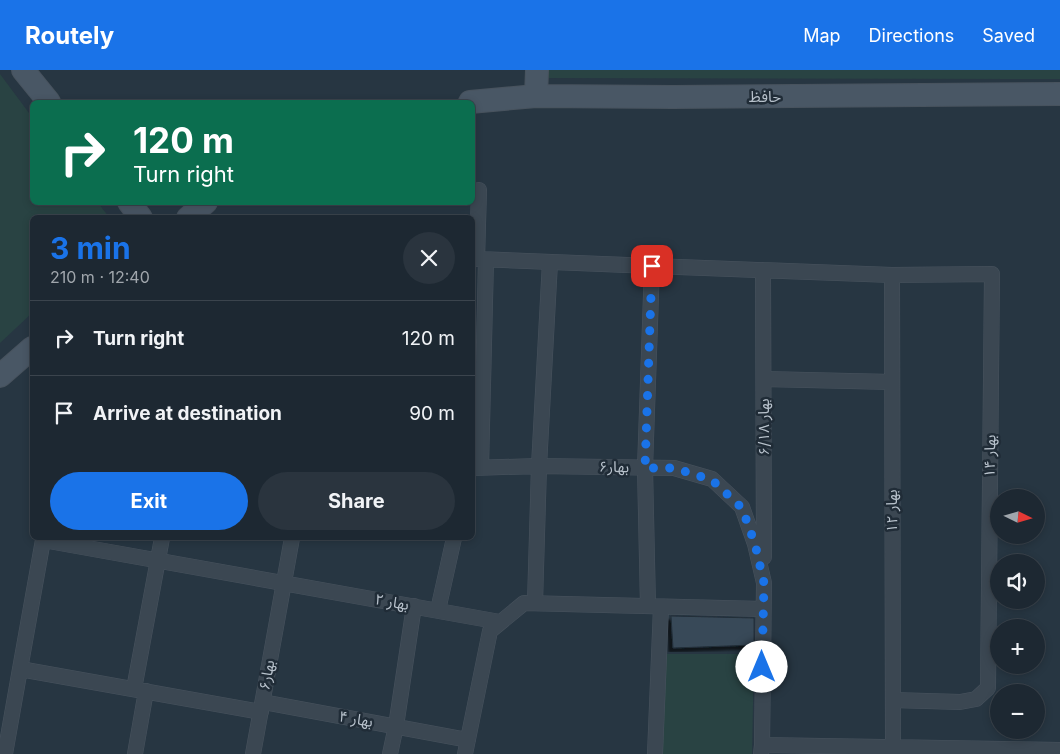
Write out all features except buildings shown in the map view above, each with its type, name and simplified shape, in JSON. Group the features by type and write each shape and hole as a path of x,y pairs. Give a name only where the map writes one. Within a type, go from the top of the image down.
{"main road":[{"path":"23,70 47,100"},
{"path":"536,96 537,70"},
{"name":"حافظ","path":"475,102 536,96 673,97 1060,94"},
{"path":"0,376 30,350"}],"street":[{"path":"479,190 477,259 892,275"},
{"path":"477,467 486,260"},
{"path":"535,603 538,466 550,262"},
{"path":"652,266 645,468 654,606 655,754"},
{"name":"بهار ۶/۱۸","path":"763,270 764,583"},
{"name":"بهار ۱۴","path":"892,275 992,274 988,688 976,699 960,702 893,700"},
{"name":"بهار ۱۲","path":"892,275 893,747"},
{"path":"764,379 892,382"},
{"name":"بهار۶","path":"477,467 674,468 712,480 742,508 755,544 764,583 761,749"},
{"name":"بهار ۲","path":"20,669 43,540 68,541 158,560 500,622"},
{"path":"135,754 140,690 162,540"},
{"name":"بهار۶","path":"253,754 292,540"},
{"path":"438,610 454,540"},
{"path":"467,747 490,631 524,603 763,609"},
{"path":"390,754 414,606"},
{"path":"5,754 20,669"},
{"name":"بهار ۴","path":"20,669 140,690 396,726 450,737 467,747"},
{"path":"761,749 893,747 1060,750"}],"green space":[{"path":"539,70 1060,70 1060,79 539,78"},
{"path":"0,74 30,114 30,205 100,205 107,215 30,215 30,315 0,343"},
{"path":"664,654 754,654 752,754 661,754"}],"route":[{"path":"652,266 645,468 674,468 712,480 742,508 755,544 764,583 762,667"}]}
